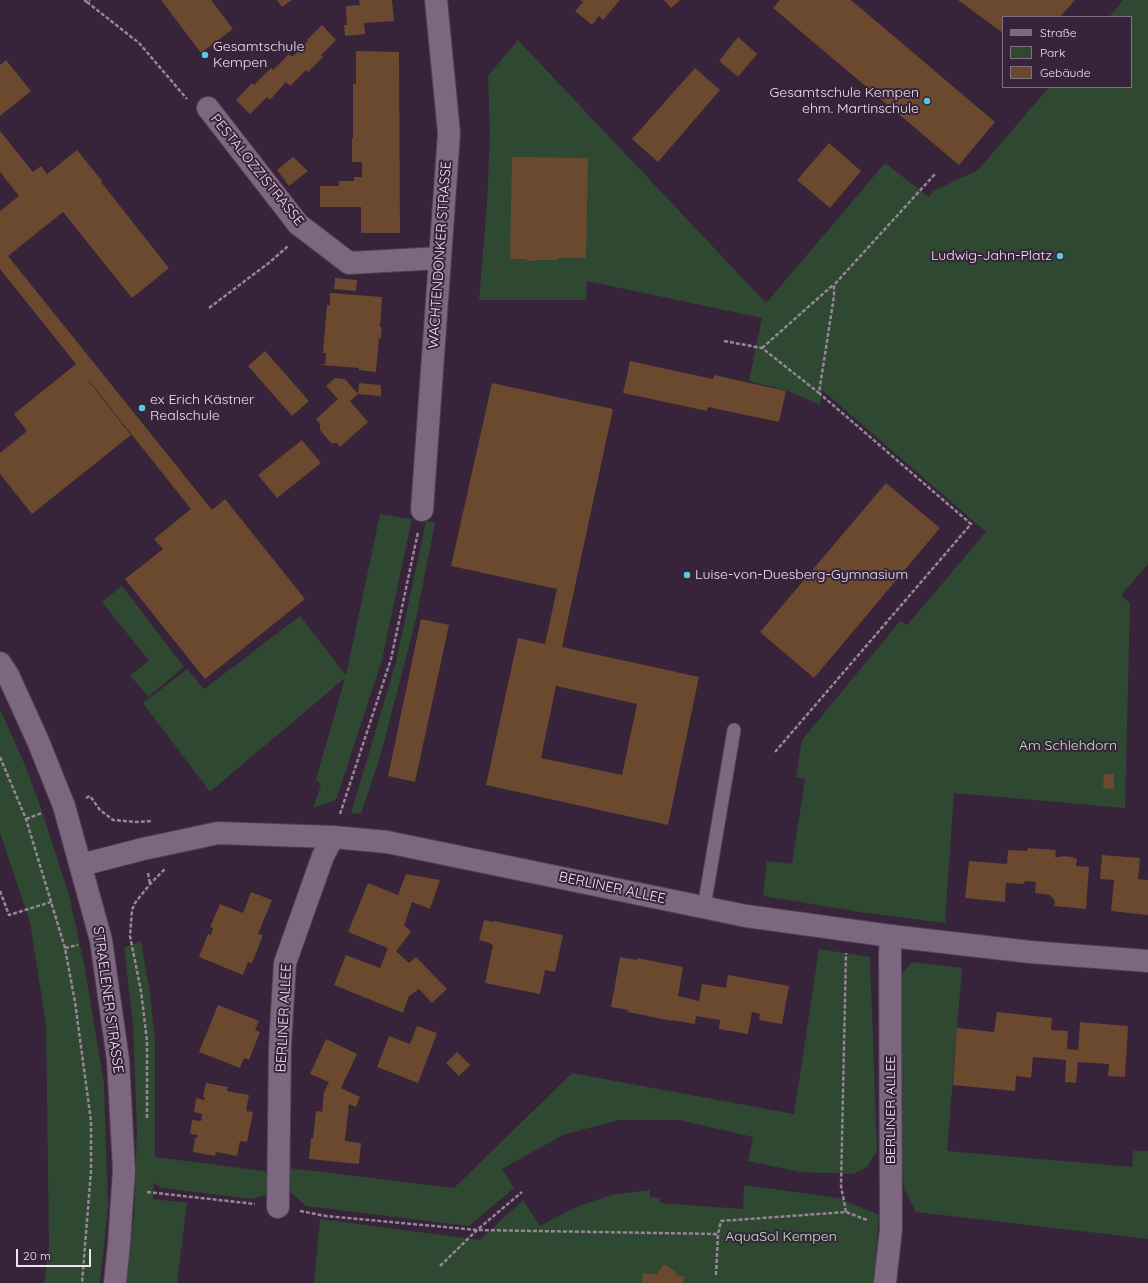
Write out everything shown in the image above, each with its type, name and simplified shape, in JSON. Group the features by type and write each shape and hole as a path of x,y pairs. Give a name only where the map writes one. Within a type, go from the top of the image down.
{"street":[{"name":"WACHTENDONKER STRASSE","path":"422,510 449,133 436,0"},
{"name":"PESTALOZZISTRASSE","path":"198,105 298,224 349,263 440,258"},
{"name":"STRAELENER STRASSE","path":"0,663 8,675 41,748 64,806 101,940 118,1060 124,1170 119,1244 114,1283"},
{"name":"BERLINER ALLEE","path":"81,865 143,849 218,833 333,837 388,842 746,916 891,936 1030,952 1148,961"},
{"name":"BERLINER ALLEE","path":"278,1207 280,1046 285,963 324,856 333,837"},
{"name":"BERLINER ALLEE","path":"885,1283 891,1229 891,936"}],"lane":[{"path":"704,907 734,730"}],"path":[{"path":"84,0 89,1 139,43 198,105"},
{"path":"762,348 834,285 935,174"},
{"path":"209,308 270,262 290,244"},
{"path":"819,393 834,296 834,285"},
{"path":"724,341 762,348 819,393 971,524 775,752"},
{"path":"340,816 391,659 422,510"},
{"path":"0,757 26,819 65,948 75,1002 91,1121 91,1171 82,1283"},
{"path":"130,936 132,910 135,903 150,884"},
{"path":"0,891 9,915 51,902"},
{"path":"846,948 841,1186 846,1212"},
{"path":"146,1192 278,1207 326,1216 449,1229 718,1234"},
{"path":"440,1266 477,1230 522,1192"},
{"path":"716,1275 718,1234 721,1221 846,1212 891,1229"}],"green space":[{"name":"Am Schlehdorn","path":"1123,0 1148,0 1148,564 1121,595 1130,603 1125,808 954,793 945,923 866,913 763,896 767,861 792,864 805,779 796,777 802,740 900,621 907,625 986,532 822,390 820,405 788,391 749,381 762,318 587,281 586,300 479,300 487,204 490,135 488,76 518,40 766,303 885,163 929,197 933,191 978,170 1048,88 1132,88 1132,16 1110,16"},
{"path":"380,514 412,519 382,660 336,800 313,808 321,785 316,779 345,678 210,792 143,703 187,669 204,689 300,616 346,675"},
{"path":"426,521 435,523 416,619 381,754 361,814 351,813 396,662"},
{"path":"122,586 184,667 148,697 130,675 149,661 102,602"},
{"path":"0,709 25,765 41,808 69,895 84,964 104,1084 108,1207 100,1283 44,1283 49,1246 46,1025 30,922 0,833"},
{"path":"141,941 150,994 155,1041 155,1157 272,1172 269,1194 252,1199 161,1188 154,1183 153,1199 187,1203 177,1283 125,1283 134,1216 137,1131 133,1024 124,948"},
{"path":"819,949 870,957 877,1151 867,1167 853,1174 800,1172 748,1161 753,1137 679,1120 619,1120 563,1135 502,1169 514,1188 469,1226 306,1206 289,1191 289,1168 454,1188 572,1073 794,1114"},
{"path":"912,962 962,968 947,1151 1132,1167 1133,1151 1148,1151 1148,1239 916,1212 904,1189 896,1079 901,975"},
{"name":"AquaSol Kempen","path":"744,1185 839,1198 879,1215 874,1283 314,1283 320,1219 480,1240 523,1200 540,1226 574,1208 611,1195 650,1190 650,1197 660,1198 660,1203 743,1209"}],"building":[{"path":"161,0 211,0 233,29 201,53"},
{"path":"277,0 292,0 282,7"},
{"path":"359,0 392,0 394,21 364,23 365,34 345,36 344,25 347,25 346,6 360,5"},
{"path":"580,0 620,0 603,20 599,16 592,25 575,11 583,2"},
{"path":"664,0 680,0 671,8"},
{"path":"780,0 851,0 995,122 959,165 773,8"},
{"path":"958,0 1075,0 1061,16 1002,16 1002,32"},
{"path":"322,25 336,40 321,55 323,57 308,72 306,70 290,86 286,82 270,100 267,97 250,114 236,100 252,83 254,85 271,68 273,70 289,54 292,57"},
{"path":"738,37 757,54 738,77 719,61"},
{"path":"356,51 399,52 400,233 361,233 361,207 320,207 320,186 339,186 339,181 354,181 354,177 362,177 362,162 352,162 353,84 356,84"},
{"path":"6,60 31,91 0,116 0,65"},
{"path":"695,68 720,90 658,162 632,139"},
{"path":"0,131 33,172 41,166 47,174 77,150 169,268 132,298 63,212 8,256 212,510 225,499 305,599 205,679 125,579 163,549 154,539 191,509 89,381 131,435 32,514 0,474 0,453 27,431 14,414 76,364 0,269 0,211 19,196 0,172"},
{"path":"829,143 861,171 830,208 797,180"},
{"path":"293,157 308,171 289,186 277,170"},
{"path":"512,157 588,158 586,258 557,258 558,260 534,261 527,261 527,259 510,259"},
{"path":"335,278 357,280 356,291 334,289"},
{"path":"330,293 382,297 380,327 382,327 381,339 379,338 376,372 359,370 359,368 322,365 325,364 326,353 323,353 327,305 330,305"},
{"path":"265,351 309,401 292,416 248,366"},
{"path":"630,361 713,379 714,375 786,391 779,422 708,407 707,411 623,393"},
{"path":"335,378 345,379 358,394 350,401 368,422 340,447 337,443 331,443 320,430 320,424 316,419 338,399 326,386"},
{"path":"359,383 381,385 381,396 358,394"},
{"path":"492,383 613,409 562,647 699,677 668,825 486,785 518,638 545,644 557,589 451,566","holes":["556,686 637,704 622,775 541,758"]},
{"path":"302,440 321,463 277,498 258,475"},
{"path":"886,483 940,528 814,678 760,632"},
{"path":"421,619 449,625 415,782 388,776"},
{"path":"1104,774 1114,774 1114,789 1103,788"},
{"path":"1028,848 1056,850 1055,857 1073,857 1077,859 1076,866 1089,867 1086,909 1054,906 1055,901 1050,895 1035,893 1036,882 1025,881 1024,884 1006,883 1005,902 965,898 969,861 1007,864 1008,850 1027,851"},
{"path":"1102,855 1140,858 1138,879 1148,880 1148,915 1111,911 1114,880 1100,879"},
{"path":"406,874 440,880 430,909 412,902 404,926 411,932 396,951 409,963 416,957 447,989 432,1003 419,989 409,996 403,1013 334,985 346,955 380,968 388,948 348,932 368,883 398,895"},
{"path":"251,892 272,900 258,934 263,935 252,963 248,962 243,975 199,957 208,934 211,935 213,928 210,927 220,904 243,913"},
{"path":"484,920 563,935 555,972 545,970 540,994 485,983 493,945 479,940"},
{"path":"620,957 637,960 637,958 683,967 678,996 699,1001 702,984 726,988 728,975 789,986 782,1024 759,1020 760,1014 752,1012 748,1034 719,1029 720,1020 696,1016 695,1024 672,1021 611,1007"},
{"path":"218,1005 259,1021 255,1030 260,1032 249,1060 244,1058 240,1068 199,1052"},
{"path":"997,1012 1052,1018 1051,1030 1068,1031 1067,1049 1078,1050 1080,1022 1128,1026 1125,1077 1108,1076 1109,1064 1078,1062 1076,1083 1065,1082 1066,1060 1033,1057 1031,1078 1016,1076 1015,1091 953,1085 957,1028 994,1032"},
{"path":"417,1026 437,1033 418,1083 377,1067 389,1036 410,1044"},
{"path":"326,1039 357,1054 341,1088 360,1097 356,1107 349,1104 345,1141 361,1143 359,1164 309,1159 316,1111 322,1112 324,1092 329,1082 310,1074"},
{"path":"457,1052 470,1065 459,1076 446,1063"},
{"path":"206,1083 228,1087 227,1091 249,1095 246,1111 253,1112 247,1142 240,1141 237,1156 216,1152 215,1156 193,1152 195,1138 197,1138 198,1135 190,1134 192,1120 201,1121 202,1114 194,1112 196,1098 204,1100 205,1097 203,1097"},
{"path":"664,1264 677,1273 676,1275 684,1276 683,1283 642,1283 643,1273 657,1274"}],"place":[{"name":"Gesamtschule Kempen","path":"205,55"},
{"name":"Gesamtschule Kempen ehm. Martinschule","path":"927,101"},
{"name":"Ludwig-Jahn-Platz","path":"1060,256"},
{"name":"ex Erich Kästner Realschule","path":"142,408"},
{"name":"Luise-von-Duesberg-Gymnasium","path":"687,575"}]}
